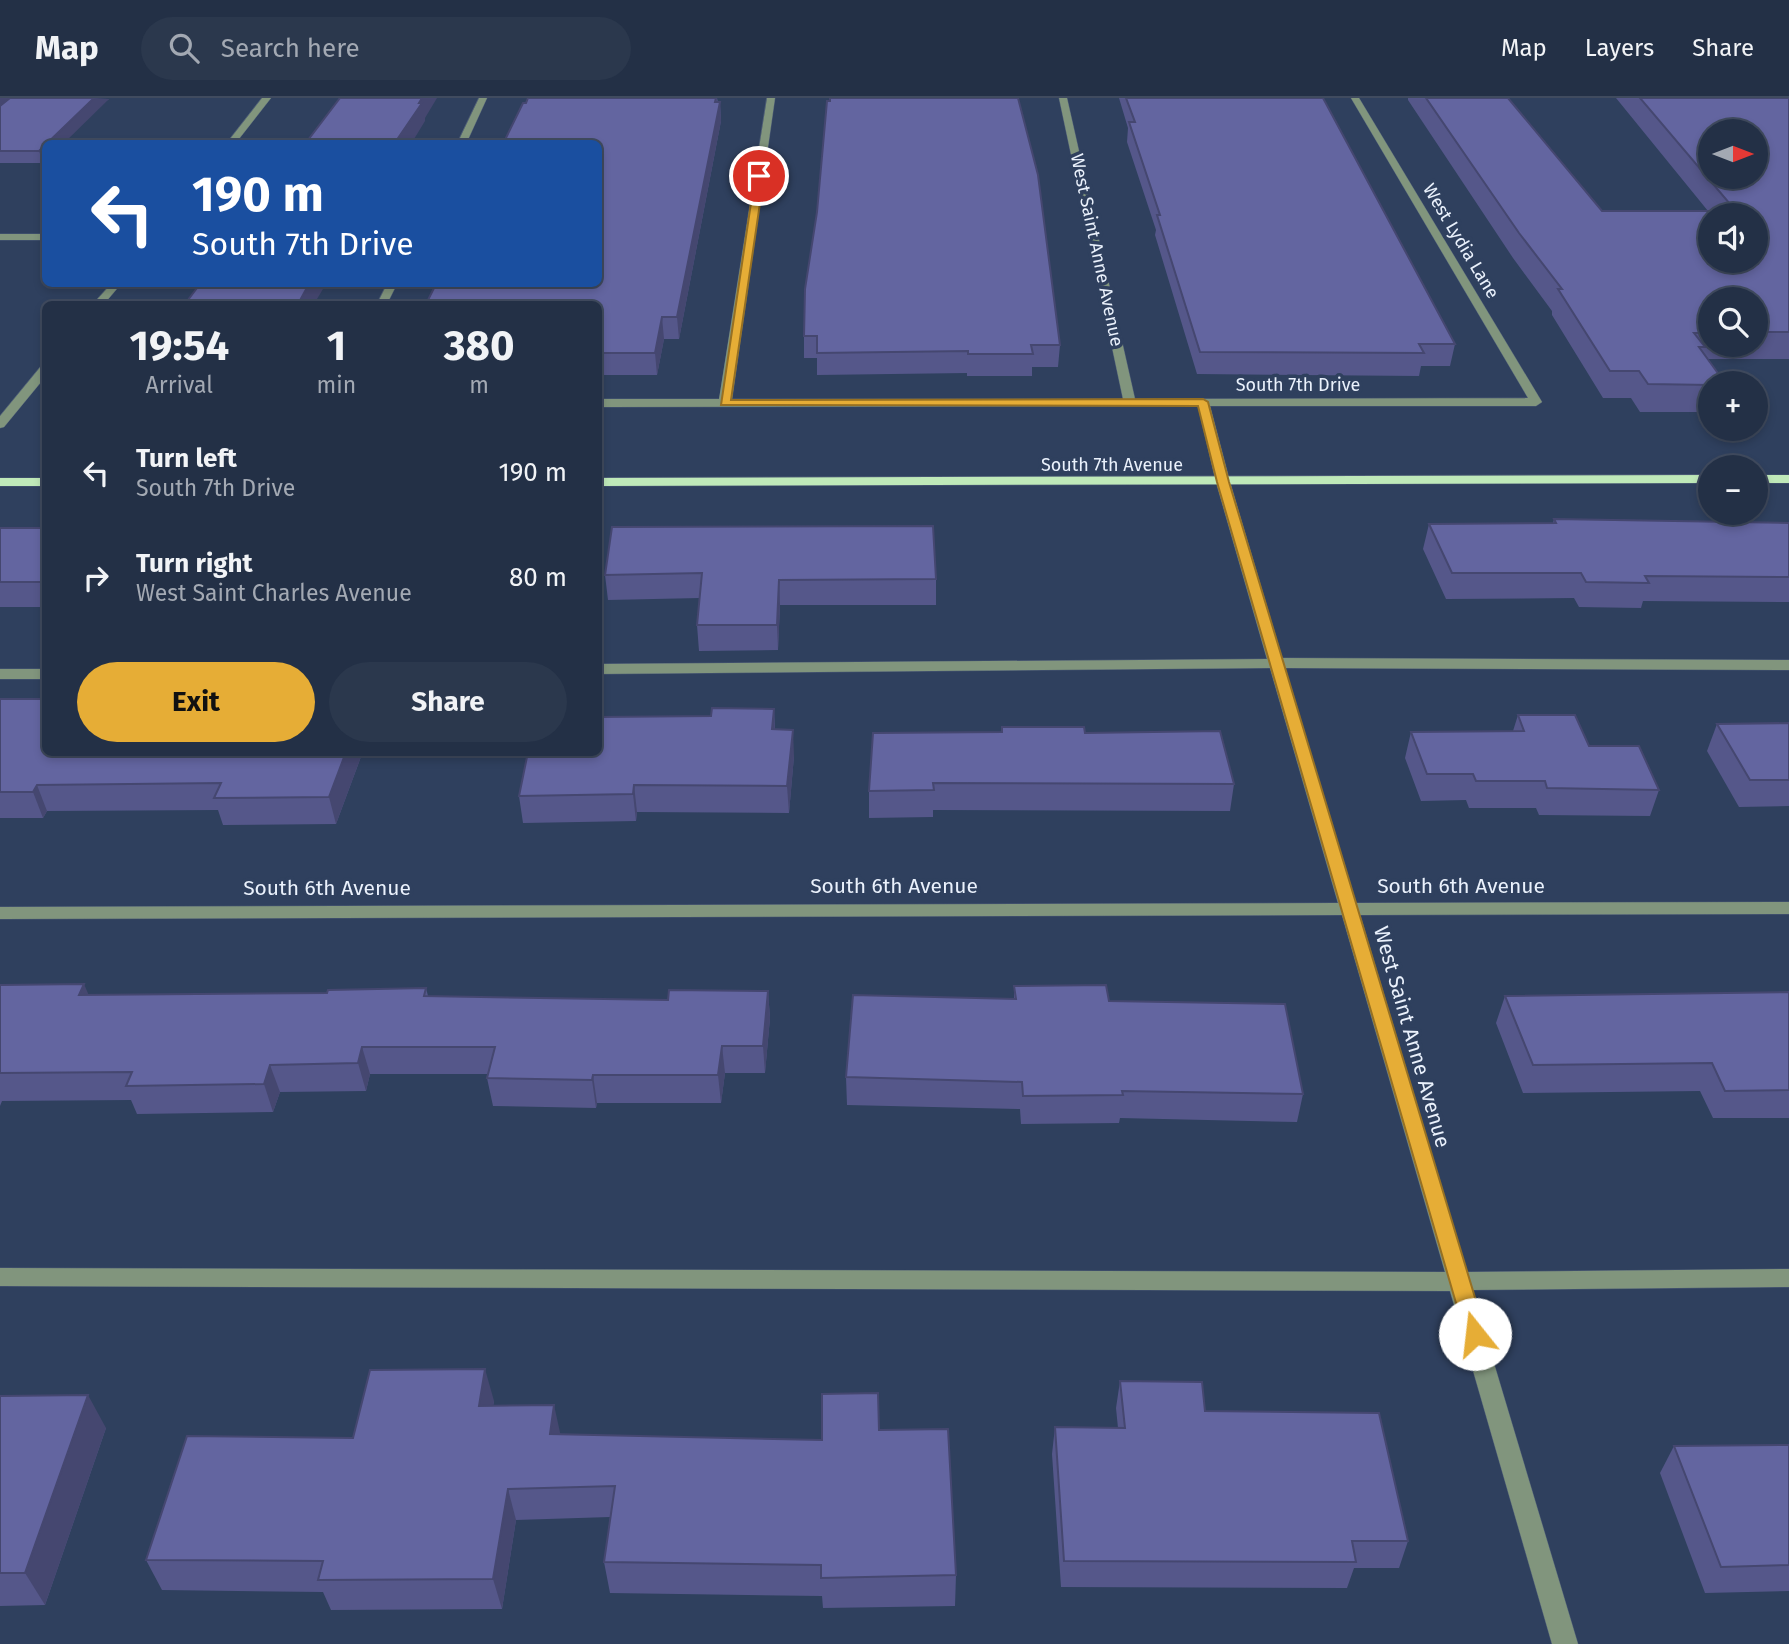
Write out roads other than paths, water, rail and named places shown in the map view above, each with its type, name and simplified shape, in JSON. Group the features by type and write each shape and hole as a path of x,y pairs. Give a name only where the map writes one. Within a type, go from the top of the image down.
{"main road":[{"name":"South 7th Avenue","path":"602,482 1698,479"},
{"path":"1768,479 1789,479"},
{"path":"0,482 42,482"}],"street":[{"path":"233,140 267,98"},
{"path":"463,140 483,98"},
{"path":"725,403 771,98"},
{"name":"West Saint Anne Avenue","path":"1063,98 1130,403"},
{"name":"West Lydia Lane","path":"1355,98 1536,402"},
{"path":"0,237 42,237"},
{"path":"101,301 113,287"},
{"path":"0,424 42,374"},
{"name":"West Saint Anne Avenue","path":"1203,402 1223,482 1565,1644"},
{"name":"South 7th Drive","path":"602,403 1536,402"},
{"path":"602,669 1277,663 1789,665"},
{"path":"0,674 42,674"},
{"name":"South 6th Avenue","path":"0,913 1789,908"},
{"path":"0,1277 1460,1282 1789,1278"}]}
